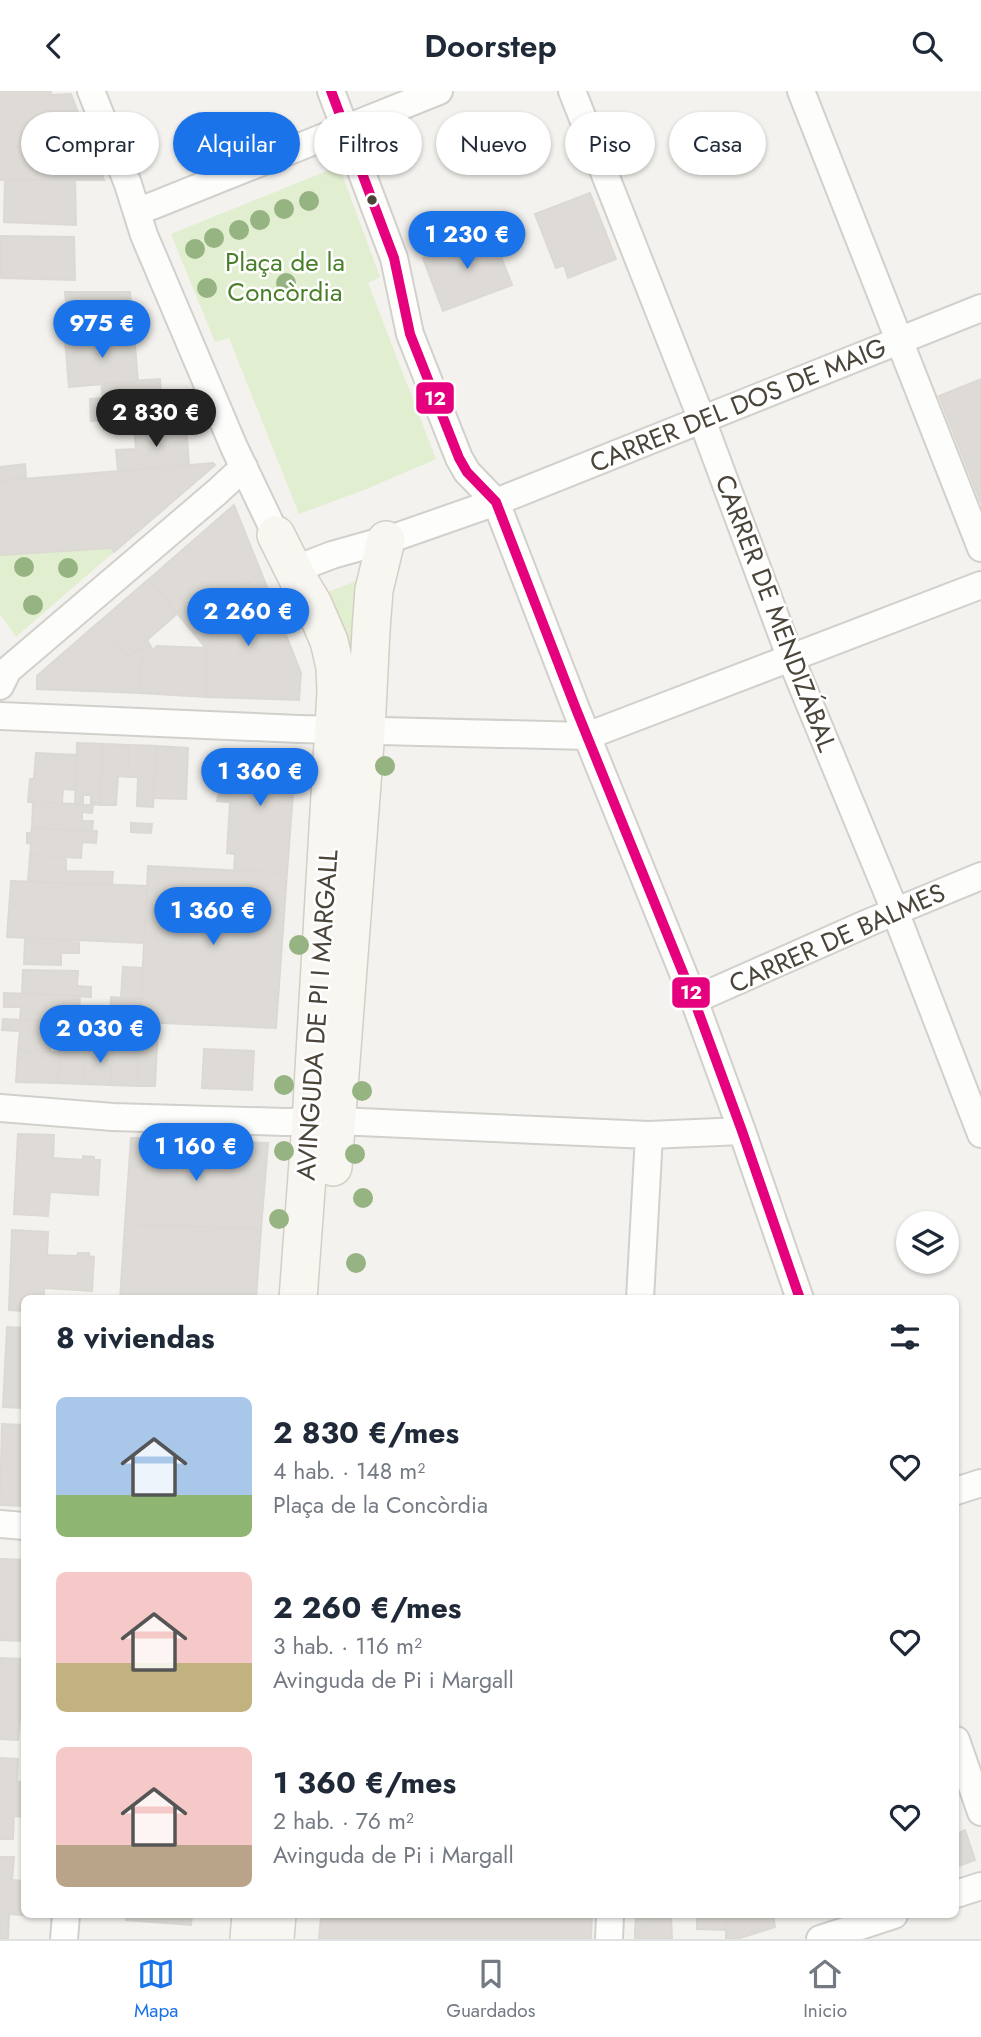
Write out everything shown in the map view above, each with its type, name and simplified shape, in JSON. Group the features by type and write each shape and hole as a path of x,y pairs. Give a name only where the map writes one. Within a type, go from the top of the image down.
{"street":[{"path":"91,91 154,259 276,535"},
{"path":"331,91 339,112"},
{"path":"384,112 439,91"},
{"name":"CARRER DE MENDIZÁBAL","path":"572,91 702,420 791,659 896,911 981,1134"},
{"path":"802,91 981,548"},
{"path":"137,212 314,140"},
{"path":"363,175 394,258 410,334 459,458 467,472 496,502 694,1000 799,1295"},
{"name":"CARRER DEL DOS DE MAIG","path":"496,502 981,308"},
{"path":"2,673 244,467"},
{"path":"293,569 496,502"},
{"name":"AVINGUDA DE PI I MARGALL","path":"276,535 313,604 329,641 350,730"},
{"name":"AVINGUDA DE PI I MARGALL","path":"323,1295 324,1121 350,730 374,590 386,540"},
{"path":"0,716 299,729 587,736 981,585"},
{"name":"CARRER DE BALMES","path":"694,1000 981,876"},
{"path":"0,1108 113,1117 324,1121 649,1135 742,1131"},
{"name":"AVINGUDA DE PI I MARGALL","path":"299,1295 324,1121"},
{"path":"640,1295 649,1135"},
{"path":"959,1490 981,1483"},
{"path":"0,1524 21,1527"},
{"path":"959,1749 981,1812"},
{"path":"959,1893 981,1886"},
{"path":"64,1939 66,1918"},
{"path":"249,1939 251,1918"},
{"path":"275,1939 277,1918"},
{"path":"609,1939 610,1918"},
{"path":"820,1939 885,1918"}],"green space":[{"name":"Plaça de la Concòrdia","path":"317,175 342,175 380,277 368,283 436,459 299,514 229,338 215,342 171,234"},
{"path":"111,548 114,552 16,637 0,614 0,555"},
{"path":"359,580 356,666 325,593"}],"building":[{"path":"0,91 51,91 51,95 71,94 78,112 21,112 21,175 102,175 104,180 0,180"},
{"path":"5,180 75,180 76,225 4,222"},
{"path":"590,193 616,259 568,278 564,265 556,268 535,214"},
{"path":"491,231 512,285 443,311 423,258"},
{"path":"1,236 74,237 75,280 1,278"},
{"path":"65,292 130,292 134,334 70,340"},
{"path":"134,334 138,381 69,387 65,340"},
{"path":"160,379 163,426 104,430 104,420 91,421 90,399 103,398 101,383"},
{"path":"981,379 981,503 939,396"},
{"path":"186,424 189,465 118,471 116,450 136,449 134,428"},
{"path":"213,463 215,465 114,552 111,548 0,555 0,481"},
{"path":"25,464 26,478 0,481 0,467"},
{"path":"234,505 261,572 190,629 149,579"},
{"path":"261,572 301,673 299,700 206,697 206,648 190,629"},
{"path":"149,579 178,613 147,640 150,645 142,651 139,648 129,657 99,622"},
{"path":"99,622 129,657 139,648 142,651 140,693 37,689 37,676"},
{"path":"150,645 153,650 157,646 206,648 206,697 140,693 142,651"},
{"path":"77,743 103,744 100,805 91,804 91,795 83,795 83,804 75,804"},
{"path":"103,744 129,745 128,777 118,776 116,805 100,805"},
{"path":"129,745 157,746 153,807 137,806 138,777 128,777"},
{"path":"157,746 188,748 186,799 153,798"},
{"path":"221,749 296,753 287,873 234,870 235,854 227,853 230,802 217,801 219,791 232,792 234,769 220,768"},
{"path":"36,753 77,755 75,790 63,789 62,803 28,802 30,779 34,779"},
{"path":"33,802 93,805 92,813 82,812 82,821 93,821 92,831 32,828"},
{"path":"131,823 152,824 151,833 131,832"},
{"path":"32,828 97,831 96,843 82,842 81,858 30,855 31,844 27,843 27,833 31,833"},
{"path":"30,855 66,857 66,871 113,872 112,885 28,882"},
{"path":"148,866 287,873 276,1028 140,1022"},
{"path":"11,881 147,886 144,943 7,937"},
{"path":"25,938 79,940 79,953 61,953 61,965 24,964"},
{"path":"123,967 143,968 142,999 121,998"},
{"path":"23,970 78,971 77,986 91,987 91,997 22,993"},
{"path":"4,993 80,996 78,1023 20,1020 21,1007 4,1007"},
{"path":"111,997 142,999 140,1026 110,1024"},
{"path":"3,1019 62,1022 61,1041 51,1041 50,1052 18,1051 20,1031 2,1030"},
{"path":"62,1022 72,1022 69,1048 86,1048 84,1084 58,1083"},
{"path":"140,1022 158,1023 155,1086 137,1086"},
{"path":"130,1025 140,1026 137,1086 110,1085 114,1040 129,1041"},
{"path":"101,1039 114,1040 110,1085 84,1084 86,1052 100,1052"},
{"path":"204,1049 254,1051 252,1090 202,1088"},
{"path":"18,1051 60,1052 58,1083 16,1082"},
{"path":"18,1134 54,1135 53,1158 83,1160 83,1156 100,1160 98,1195 50,1192 48,1216 14,1214"},
{"path":"131,1138 268,1143 261,1229 125,1224"},
{"path":"125,1224 261,1229 256,1295 120,1295"},
{"path":"12,1230 48,1232 47,1255 77,1256 78,1253 89,1253 89,1256 94,1257 92,1291 44,1288 44,1295 21,1295 21,1311 9,1310"},
{"path":"7,1327 21,1328 21,1408 3,1407"},
{"path":"2,1424 21,1425 21,1506 0,1505"},
{"path":"0,1559 21,1560 21,1641 0,1640"},
{"path":"0,1658 21,1659 21,1716 18,1740 0,1739"},
{"path":"0,1758 18,1759 17,1782 21,1782 21,1817 14,1816 13,1839 0,1839"},
{"path":"965,1830 975,1860 959,1866 959,1833"},
{"path":"0,1857 14,1857 12,1880 21,1881 21,1915 9,1914 8,1938 0,1938"},
{"path":"126,1918 192,1918 191,1925"},
{"path":"321,1918 592,1918 591,1939 319,1939"},
{"path":"636,1918 664,1918 635,1930"},
{"path":"664,1918 671,1918 672,1939 635,1939 635,1930"},
{"path":"697,1918 726,1918 726,1930 697,1929"},
{"path":"726,1918 774,1918 775,1927 737,1939 726,1939"}],"transit line":[{"name":"12","path":"331,91 394,258 410,334 459,458 467,472 496,502 576,709 694,1000 799,1295"}]}
